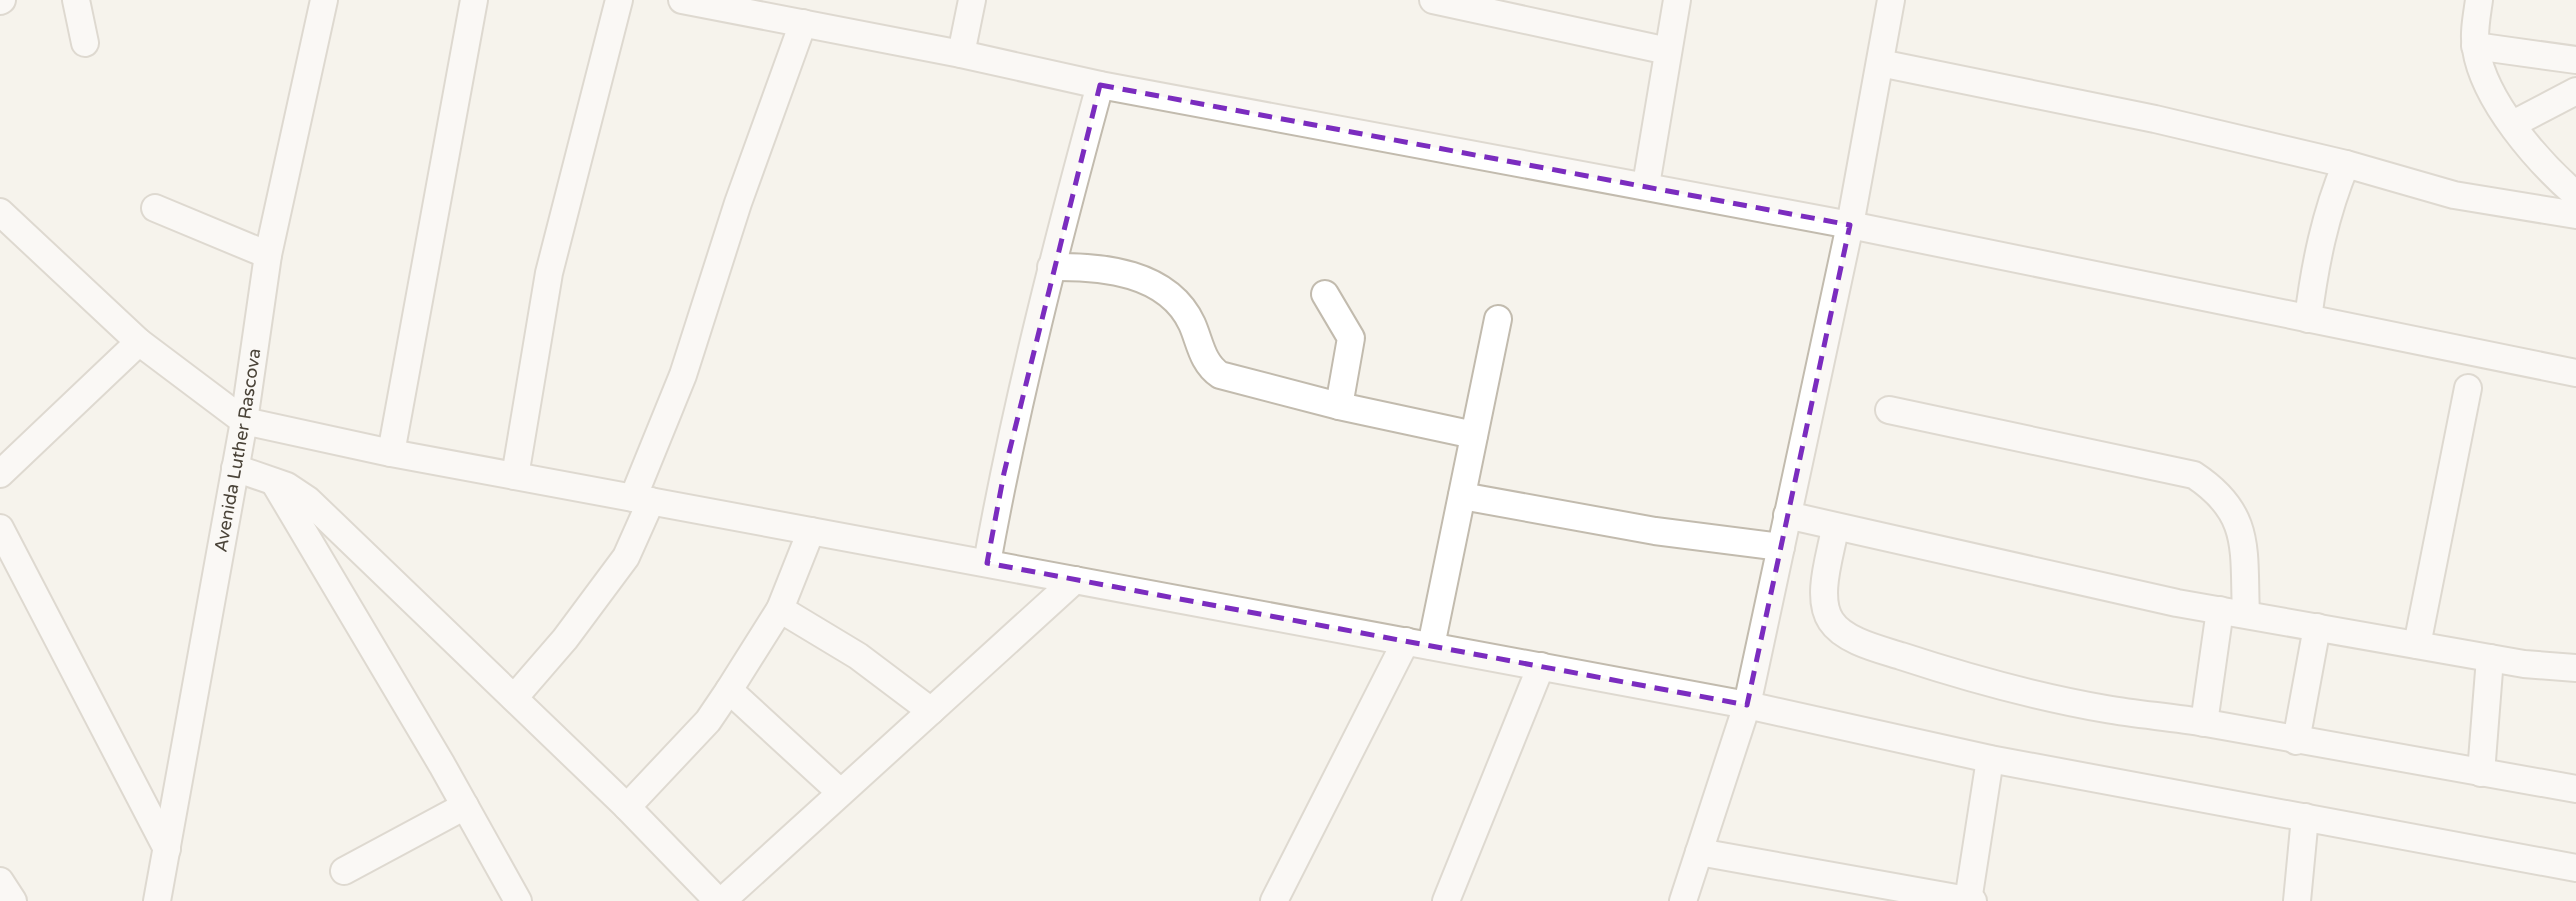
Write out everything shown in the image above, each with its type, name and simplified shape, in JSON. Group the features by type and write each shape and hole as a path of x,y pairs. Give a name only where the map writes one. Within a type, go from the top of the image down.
{"street":[{"path":"76,0 85,43"},
{"name":"Avenida Luther Rascova","path":"157,901 244,421 268,255 324,0"},
{"path":"391,453 474,0"},
{"path":"515,477 549,273 619,0"},
{"path":"682,0 961,54 1100,85 1850,225 2576,373"},
{"path":"961,54 972,0"},
{"path":"1433,0 1668,51"},
{"path":"1646,185 1677,0"},
{"path":"1683,901 1747,705 1850,225 1891,0"},
{"path":"2479,0 2475,47 2487,84 2539,162 2571,186"},
{"path":"514,698 565,639 626,557 738,203 803,23"},
{"path":"2475,47 2576,60"},
{"path":"1880,63 2155,119 2346,164 2454,195 2576,215"},
{"path":"987,564 1003,473 1051,267 1100,85"},
{"path":"2512,124 2576,91"},
{"path":"2308,319 2319,242 2332,198 2346,164"},
{"path":"155,208 268,255"},
{"path":"0,212 139,342 244,421 515,477 1747,705 1990,759 2576,868"},
{"path":"1051,267 1107,269 1163,289 1185,310 1212,369 1220,375 1339,406 1475,435"},
{"path":"1325,294 1351,338 1339,406"},
{"path":"1432,646 1498,318"},
{"path":"0,474 139,342"},
{"path":"2417,645 2468,388"},
{"path":"1889,410 2194,475 2225,501 2239,522 2233,612 2204,723"},
{"path":"235,468 272,479 308,500 627,807 720,901 1075,580"},
{"path":"272,479 518,901"},
{"path":"1462,496 1655,531 1780,547"},
{"path":"1787,515 1835,528 2233,612 2490,658 2576,668"},
{"path":"0,528 167,849"},
{"path":"1835,528 1824,596 1831,622 1847,636 1950,672 2003,687 2108,709 2204,723 2576,789"},
{"path":"627,807 708,721 729,690 780,609 811,531"},
{"path":"780,609 858,656 931,711"},
{"path":"2296,741 2318,627"},
{"path":"1274,901 1406,641"},
{"path":"2481,773 2490,658"},
{"path":"1446,901 1541,666"},
{"path":"729,690 840,792"},
{"path":"1699,852 1969,901 1990,759"},
{"path":"344,871 465,806"},
{"path":"2297,901 2305,817"},
{"path":"0,881 13,901"}],"highlighted area":[{"path":"1100,85 1850,225 1747,705 987,563 1004,473"}]}
